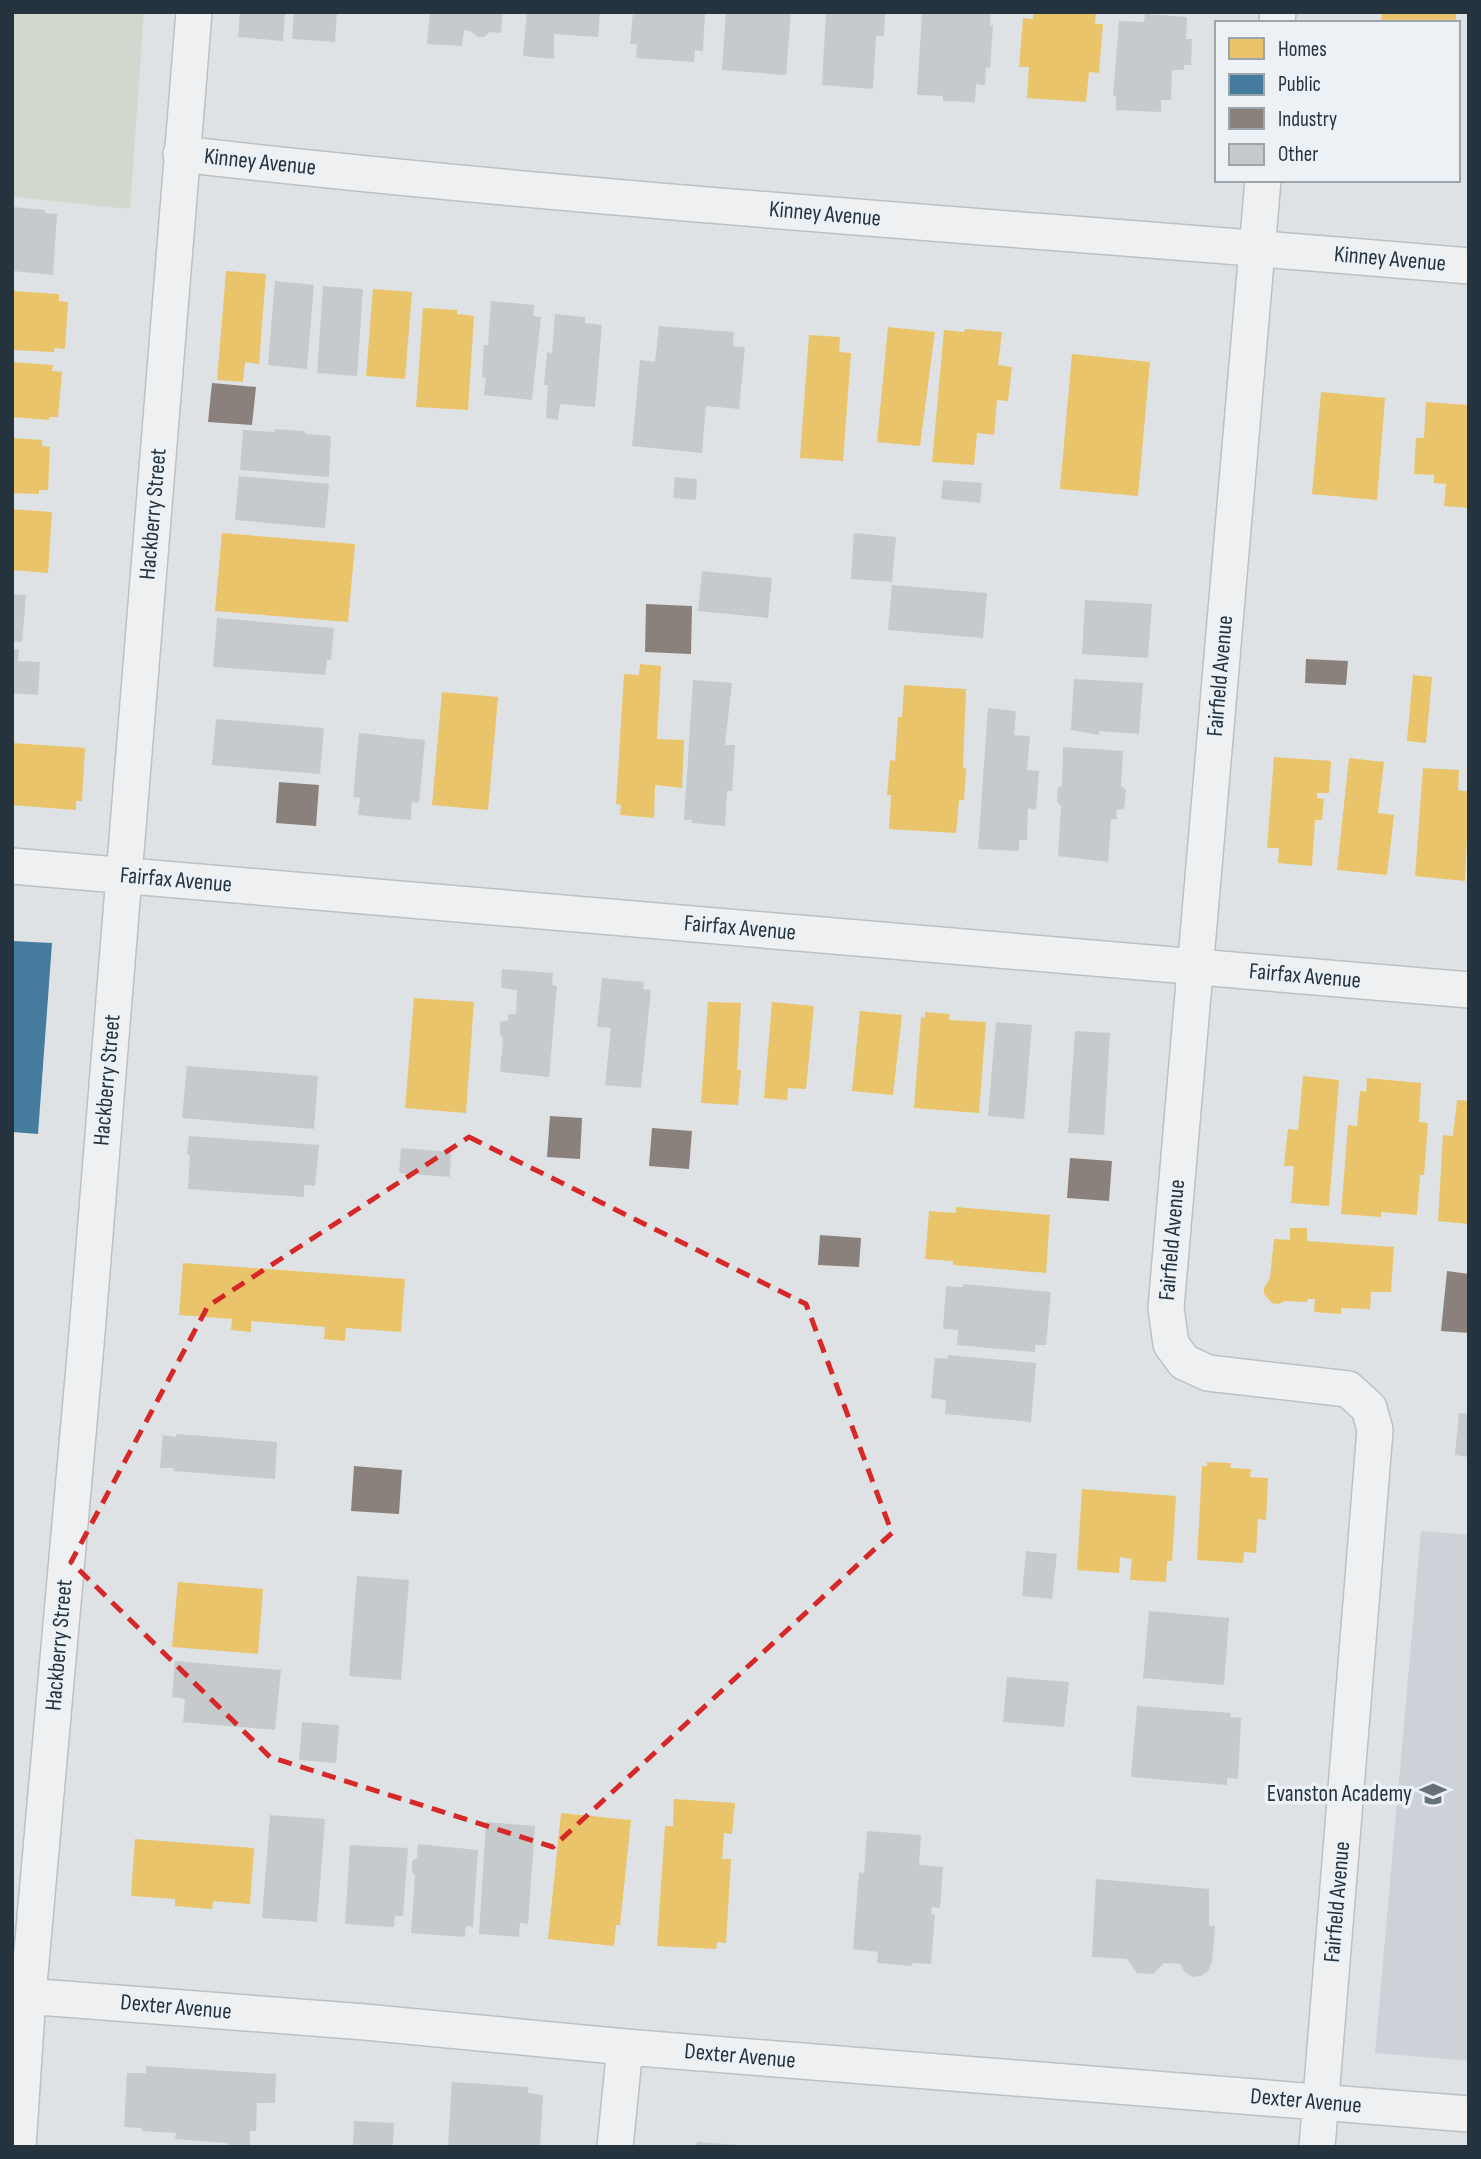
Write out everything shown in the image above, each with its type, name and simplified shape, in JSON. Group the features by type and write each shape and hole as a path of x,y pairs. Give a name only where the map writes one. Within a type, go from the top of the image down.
{"street":[{"name":"Hackberry Street","path":"18,2147 20,1995 87,1333 194,12"},
{"name":"Kinney Avenue","path":"181,154 373,175 1469,266"},
{"name":"Fairfield Avenue","path":"1263,182 1166,1308 1171,1344 1184,1362 1208,1373 1348,1389 1369,1408 1375,1430 1317,2147"},
{"name":"Fairfax Avenue","path":"12,866 1469,990"},
{"name":"Dexter Avenue","path":"20,1995 351,2021 625,2047 1469,2114"},
{"path":"615,2147 625,2047"}],"highlighted area":[{"path":"469,1137 806,1304 892,1533 553,1847 270,1757 71,1562 208,1306"}],"shaded area":[{"path":"12,12 144,12 130,209 12,197"},
{"name":"Evanston Academy","path":"1421,1531 1469,1535 1469,2061 1375,2053"}],"building: Homes":[{"path":"1033,12 1096,12 1095,24 1103,24 1099,73 1089,72 1086,102 1027,98 1029,67 1019,67 1023,18 1033,19"},
{"path":"1382,12 1456,12 1456,21 1381,21"},
{"path":"226,271 266,274 259,364 245,362 243,382 217,380"},
{"path":"373,289 412,292 405,379 366,376"},
{"path":"12,291 59,294 59,301 68,302 65,349 54,348 54,352 12,350"},
{"path":"423,308 457,310 457,314 474,316 468,410 416,407"},
{"path":"888,327 935,332 920,446 877,442"},
{"path":"965,329 1002,332 998,365 1012,367 1008,401 997,400 994,435 977,433 974,465 932,462 944,330 964,332"},
{"path":"809,335 840,337 839,352 851,353 843,461 800,458"},
{"path":"1072,354 1150,362 1138,496 1060,489"},
{"path":"12,362 53,365 52,371 62,372 58,417 49,417 49,420 12,417"},
{"path":"1321,392 1385,398 1377,500 1312,494"},
{"path":"1426,402 1469,405 1469,508 1444,506 1446,484 1434,483 1434,475 1414,474 1416,438 1424,438"},
{"path":"12,438 42,440 42,446 50,447 48,490 39,490 39,494 12,493"},
{"path":"12,509 52,512 48,573 12,570"},
{"path":"222,533 355,544 348,622 215,611"},
{"path":"640,664 661,666 657,739 684,740 682,788 655,785 654,818 620,815 621,805 616,804 624,674 639,675"},
{"path":"1413,675 1432,677 1426,743 1407,741"},
{"path":"904,685 966,689 964,800 959,800 956,833 889,829 891,795 887,795 890,760 895,761 898,717 902,717"},
{"path":"442,692 498,697 488,810 432,805"},
{"path":"12,743 85,748 82,801 76,801 76,810 12,805"},
{"path":"1274,757 1331,761 1329,793 1317,793 1317,798 1324,799 1322,820 1315,820 1312,866 1278,863 1279,848 1267,848"},
{"path":"1349,758 1384,762 1378,813 1394,815 1387,875 1337,870"},
{"path":"1423,768 1459,770 1458,790 1469,792 1465,881 1415,876"},
{"path":"414,998 474,1002 466,1113 405,1108"},
{"path":"708,1002 741,1003 738,1105 701,1103"},
{"path":"772,1002 814,1006 806,1089 788,1088 787,1100 764,1098"},
{"path":"860,1011 902,1015 893,1095 852,1091"},
{"path":"925,1012 950,1014 949,1020 986,1022 979,1113 914,1108 921,1017 925,1018"},
{"path":"1303,1076 1339,1080 1329,1206 1291,1203 1294,1166 1284,1166 1288,1129 1298,1130"},
{"path":"1367,1078 1421,1083 1419,1122 1428,1123 1424,1175 1420,1175 1417,1215 1381,1212 1381,1217 1341,1214 1348,1125 1357,1126 1360,1091 1366,1092"},
{"path":"1457,1100 1469,1101 1469,1224 1438,1221 1443,1135 1453,1136"},
{"path":"956,1207 1050,1215 1046,1273 953,1265 953,1261 925,1259 929,1211 956,1213"},
{"path":"1290,1228 1307,1228 1307,1241 1394,1247 1391,1292 1371,1292 1370,1309 1341,1308 1341,1314 1314,1312 1315,1299 1308,1299 1307,1302 1272,1303 1264,1294 1264,1288 1270,1278 1274,1239 1290,1240"},
{"path":"183,1263 405,1279 401,1332 346,1328 345,1341 324,1339 325,1327 251,1321 251,1332 231,1330 232,1319 179,1315"},
{"path":"1207,1462 1231,1463 1230,1468 1251,1469 1250,1477 1268,1478 1266,1520 1258,1519 1256,1553 1244,1552 1243,1563 1197,1560 1202,1466 1207,1466"},
{"path":"1082,1489 1176,1496 1172,1561 1167,1561 1166,1582 1130,1580 1132,1559 1120,1557 1119,1573 1077,1570"},
{"path":"178,1582 263,1589 258,1654 172,1647"},
{"path":"674,1799 735,1803 732,1834 724,1833 722,1859 731,1859 726,1943 717,1942 716,1949 657,1946 665,1826 673,1826"},
{"path":"561,1813 631,1820 620,1925 616,1925 614,1946 548,1939"},
{"path":"135,1839 254,1848 250,1904 213,1901 212,1909 175,1906 175,1899 131,1896"}],"building: Public":[{"path":"12,941 52,943 38,1134 12,1132"}],"building: Industry":[{"path":"212,383 256,387 252,425 208,422"},
{"path":"646,604 692,606 691,654 645,652"},
{"path":"1306,659 1348,661 1346,685 1305,683"},
{"path":"279,782 319,785 316,826 276,823"},
{"path":"550,1116 582,1118 580,1159 547,1157"},
{"path":"652,1128 692,1131 689,1169 649,1166"},
{"path":"1070,1158 1112,1161 1109,1201 1067,1198"},
{"path":"820,1235 861,1238 859,1267 818,1265"},
{"path":"1447,1271 1469,1274 1469,1333 1441,1331"},
{"path":"354,1466 402,1470 399,1514 351,1511"}],"building: Other":[{"path":"240,12 285,12 283,41 238,37"},
{"path":"294,12 337,12 335,42 292,39"},
{"path":"430,12 503,12 501,33 489,32 484,37 478,37 464,30 462,46 427,44"},
{"path":"527,12 600,12 598,37 554,34 554,59 523,56"},
{"path":"633,12 705,12 703,51 695,50 694,62 636,58 637,44 630,44"},
{"path":"726,12 791,12 786,75 722,70"},
{"path":"826,12 885,12 884,36 876,36 873,89 822,85"},
{"path":"922,12 991,12 990,25 993,25 990,68 986,67 985,85 976,84 975,102 943,101 943,96 917,95"},
{"path":"1145,14 1187,17 1186,39 1192,39 1191,65 1184,65 1184,70 1172,70 1171,100 1161,100 1161,112 1116,110 1116,96 1113,96 1119,21 1144,22"},
{"path":"12,207 45,210 45,213 57,214 53,275 12,271"},
{"path":"275,281 314,285 307,369 268,365"},
{"path":"323,286 363,289 357,376 317,373"},
{"path":"491,301 534,305 533,316 541,317 532,400 484,395 484,345 488,345"},
{"path":"555,314 585,317 585,323 602,325 595,407 560,404 558,420 546,418 548,385 544,385 547,352 552,353"},
{"path":"659,326 734,332 733,346 745,347 739,409 706,406 702,453 632,446 640,360 655,362"},
{"path":"275,429 331,436 329,477 240,470 243,430 274,432"},
{"path":"239,476 329,484 325,528 235,520"},
{"path":"675,477 697,479 696,500 673,498"},
{"path":"943,480 982,483 980,503 941,499"},
{"path":"854,533 896,537 892,582 851,579"},
{"path":"702,571 772,578 768,618 698,611"},
{"path":"892,585 987,593 983,638 888,630"},
{"path":"12,594 26,595 22,642 12,641"},
{"path":"1085,600 1152,604 1148,658 1082,654"},
{"path":"217,618 334,628 331,660 327,660 325,675 213,667"},
{"path":"12,649 19,649 18,661 40,662 38,695 12,693"},
{"path":"1074,679 1143,683 1139,734 1099,731 1099,735 1071,730"},
{"path":"693,680 732,683 725,745 735,745 732,791 727,791 725,826 684,820"},
{"path":"988,708 1016,711 1014,735 1030,736 1027,770 1039,771 1036,810 1028,808 1027,840 1019,840 1019,851 978,849"},
{"path":"216,719 324,728 320,774 212,765"},
{"path":"359,733 425,740 419,803 412,802 411,820 358,815 360,798 353,797"},
{"path":"1063,747 1123,751 1121,786 1126,790 1124,809 1116,810 1117,819 1111,819 1108,862 1058,856 1061,806 1057,802 1058,788 1062,785"},
{"path":"502,969 553,973 552,985 557,986 549,1077 500,1072 503,1038 500,1035 500,1022 508,1020 508,1014 516,1014 517,990 501,988"},
{"path":"602,978 644,982 643,989 651,990 641,1088 605,1085 611,1028 597,1027"},
{"path":"996,1022 1032,1025 1024,1119 988,1116"},
{"path":"1075,1031 1110,1033 1104,1135 1068,1133"},
{"path":"187,1066 318,1076 314,1129 182,1118"},
{"path":"189,1136 319,1145 315,1186 304,1185 304,1197 188,1189"},
{"path":"401,1148 451,1152 450,1177 399,1173"},
{"path":"963,1284 1051,1292 1046,1345 1035,1345 1035,1352 957,1345 958,1330 943,1329 946,1286 963,1287"},
{"path":"948,1355 1036,1363 1031,1422 945,1414 946,1400 931,1398 935,1358 948,1359"},
{"path":"1459,1413 1469,1414 1469,1457 1455,1455"},
{"path":"176,1434 277,1442 275,1479 160,1468 163,1435 176,1437"},
{"path":"1026,1551 1057,1554 1052,1599 1022,1596"},
{"path":"357,1576 409,1580 401,1680 349,1676"},
{"path":"1149,1611 1229,1618 1224,1685 1143,1678"},
{"path":"175,1661 281,1670 275,1730 183,1722 185,1699 172,1697"},
{"path":"1007,1677 1069,1682 1064,1727 1003,1722"},
{"path":"1137,1706 1231,1713 1230,1717 1241,1718 1238,1779 1227,1778 1227,1785 1131,1777"},
{"path":"302,1722 339,1725 336,1763 299,1760"},
{"path":"270,1815 325,1819 317,1922 262,1918"},
{"path":"486,1822 535,1826 528,1924 520,1923 519,1937 479,1934"},
{"path":"867,1831 921,1835 919,1865 943,1867 940,1908 932,1907 931,1914 935,1915 931,1964 912,1963 912,1966 877,1963 878,1952 853,1949 859,1872 864,1873"},
{"path":"418,1844 478,1850 473,1927 466,1926 465,1937 411,1933 415,1876 412,1861 417,1858"},
{"path":"350,1845 408,1848 403,1916 395,1916 394,1927 345,1924"},
{"path":"1096,1879 1209,1889 1209,1926 1215,1926 1212,1962 1208,1971 1201,1976 1192,1977 1180,1964 1164,1963 1153,1974 1137,1973 1127,1959 1092,1957"},
{"path":"146,2066 276,2074 275,2103 257,2103 256,2131 250,2131 250,2146 245,2147 175,2139 176,2133 124,2127 127,2073 146,2073"},
{"path":"452,2082 528,2087 528,2093 543,2095 540,2147 448,2146"},
{"path":"354,2121 394,2123 393,2147 353,2147"},
{"path":"697,2142 740,2145 696,2147"}],"place":[{"name":"Evanston Academy","path":"1433,1794"}]}
